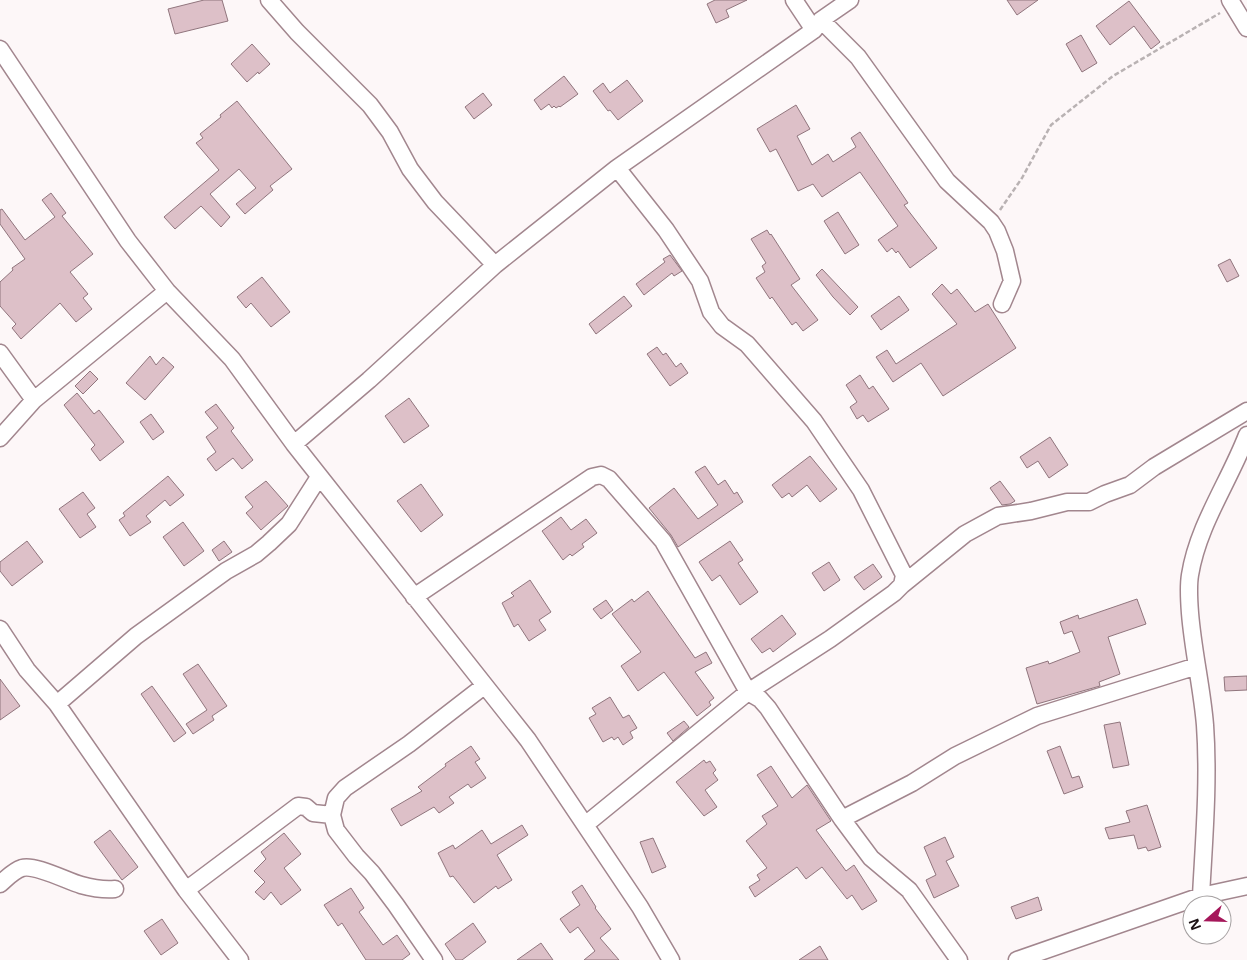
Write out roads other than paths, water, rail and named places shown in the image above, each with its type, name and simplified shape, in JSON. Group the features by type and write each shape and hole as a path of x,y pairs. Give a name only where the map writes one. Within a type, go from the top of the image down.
{"street":[{"path":"269,0 297,32 370,104 390,132 410,169 435,202 495,266"},
{"path":"794,0 817,25 858,57 946,181 991,222 997,231 1012,282 1002,304"},
{"path":"294,444 495,266 618,168 850,0"},
{"path":"1232,3 1247,28"},
{"path":"0,49 128,242 167,291 232,359 294,444 528,740 640,907 671,960"},
{"path":"618,168 666,230 700,281 711,312 722,326 746,344 814,421 861,490 901,569 904,576 902,585"},
{"path":"0,438 34,400 167,291"},
{"path":"0,353 34,400"},
{"path":"585,825 748,692 830,640 965,534 998,516 1031,511 1067,502 1089,502 1130,485 1154,467 1247,411"},
{"path":"1201,895 1206,779 1204,725 1192,645 1189,578 1192,561 1220,493 1238,460 1247,435"},
{"path":"414,597 592,477 601,475 609,479 663,541 748,692 760,699 768,708 842,819 871,858 909,890 959,960"},
{"path":"57,704 136,636 226,571 256,554 269,543 289,524 320,477"},
{"path":"0,629 27,670 57,704 186,890 240,960"},
{"path":"842,819 912,783 955,756 1037,716 1196,666"},
{"path":"434,960 396,905 336,830 332,815 336,798 345,788 409,744 484,686"},
{"path":"186,890 298,806 306,807 313,813 332,815"},
{"path":"0,884 12,873 24,867 43,871 82,885 115,890"},
{"path":"1206,895 1247,886"},
{"path":"1017,960 1182,903"}]}
